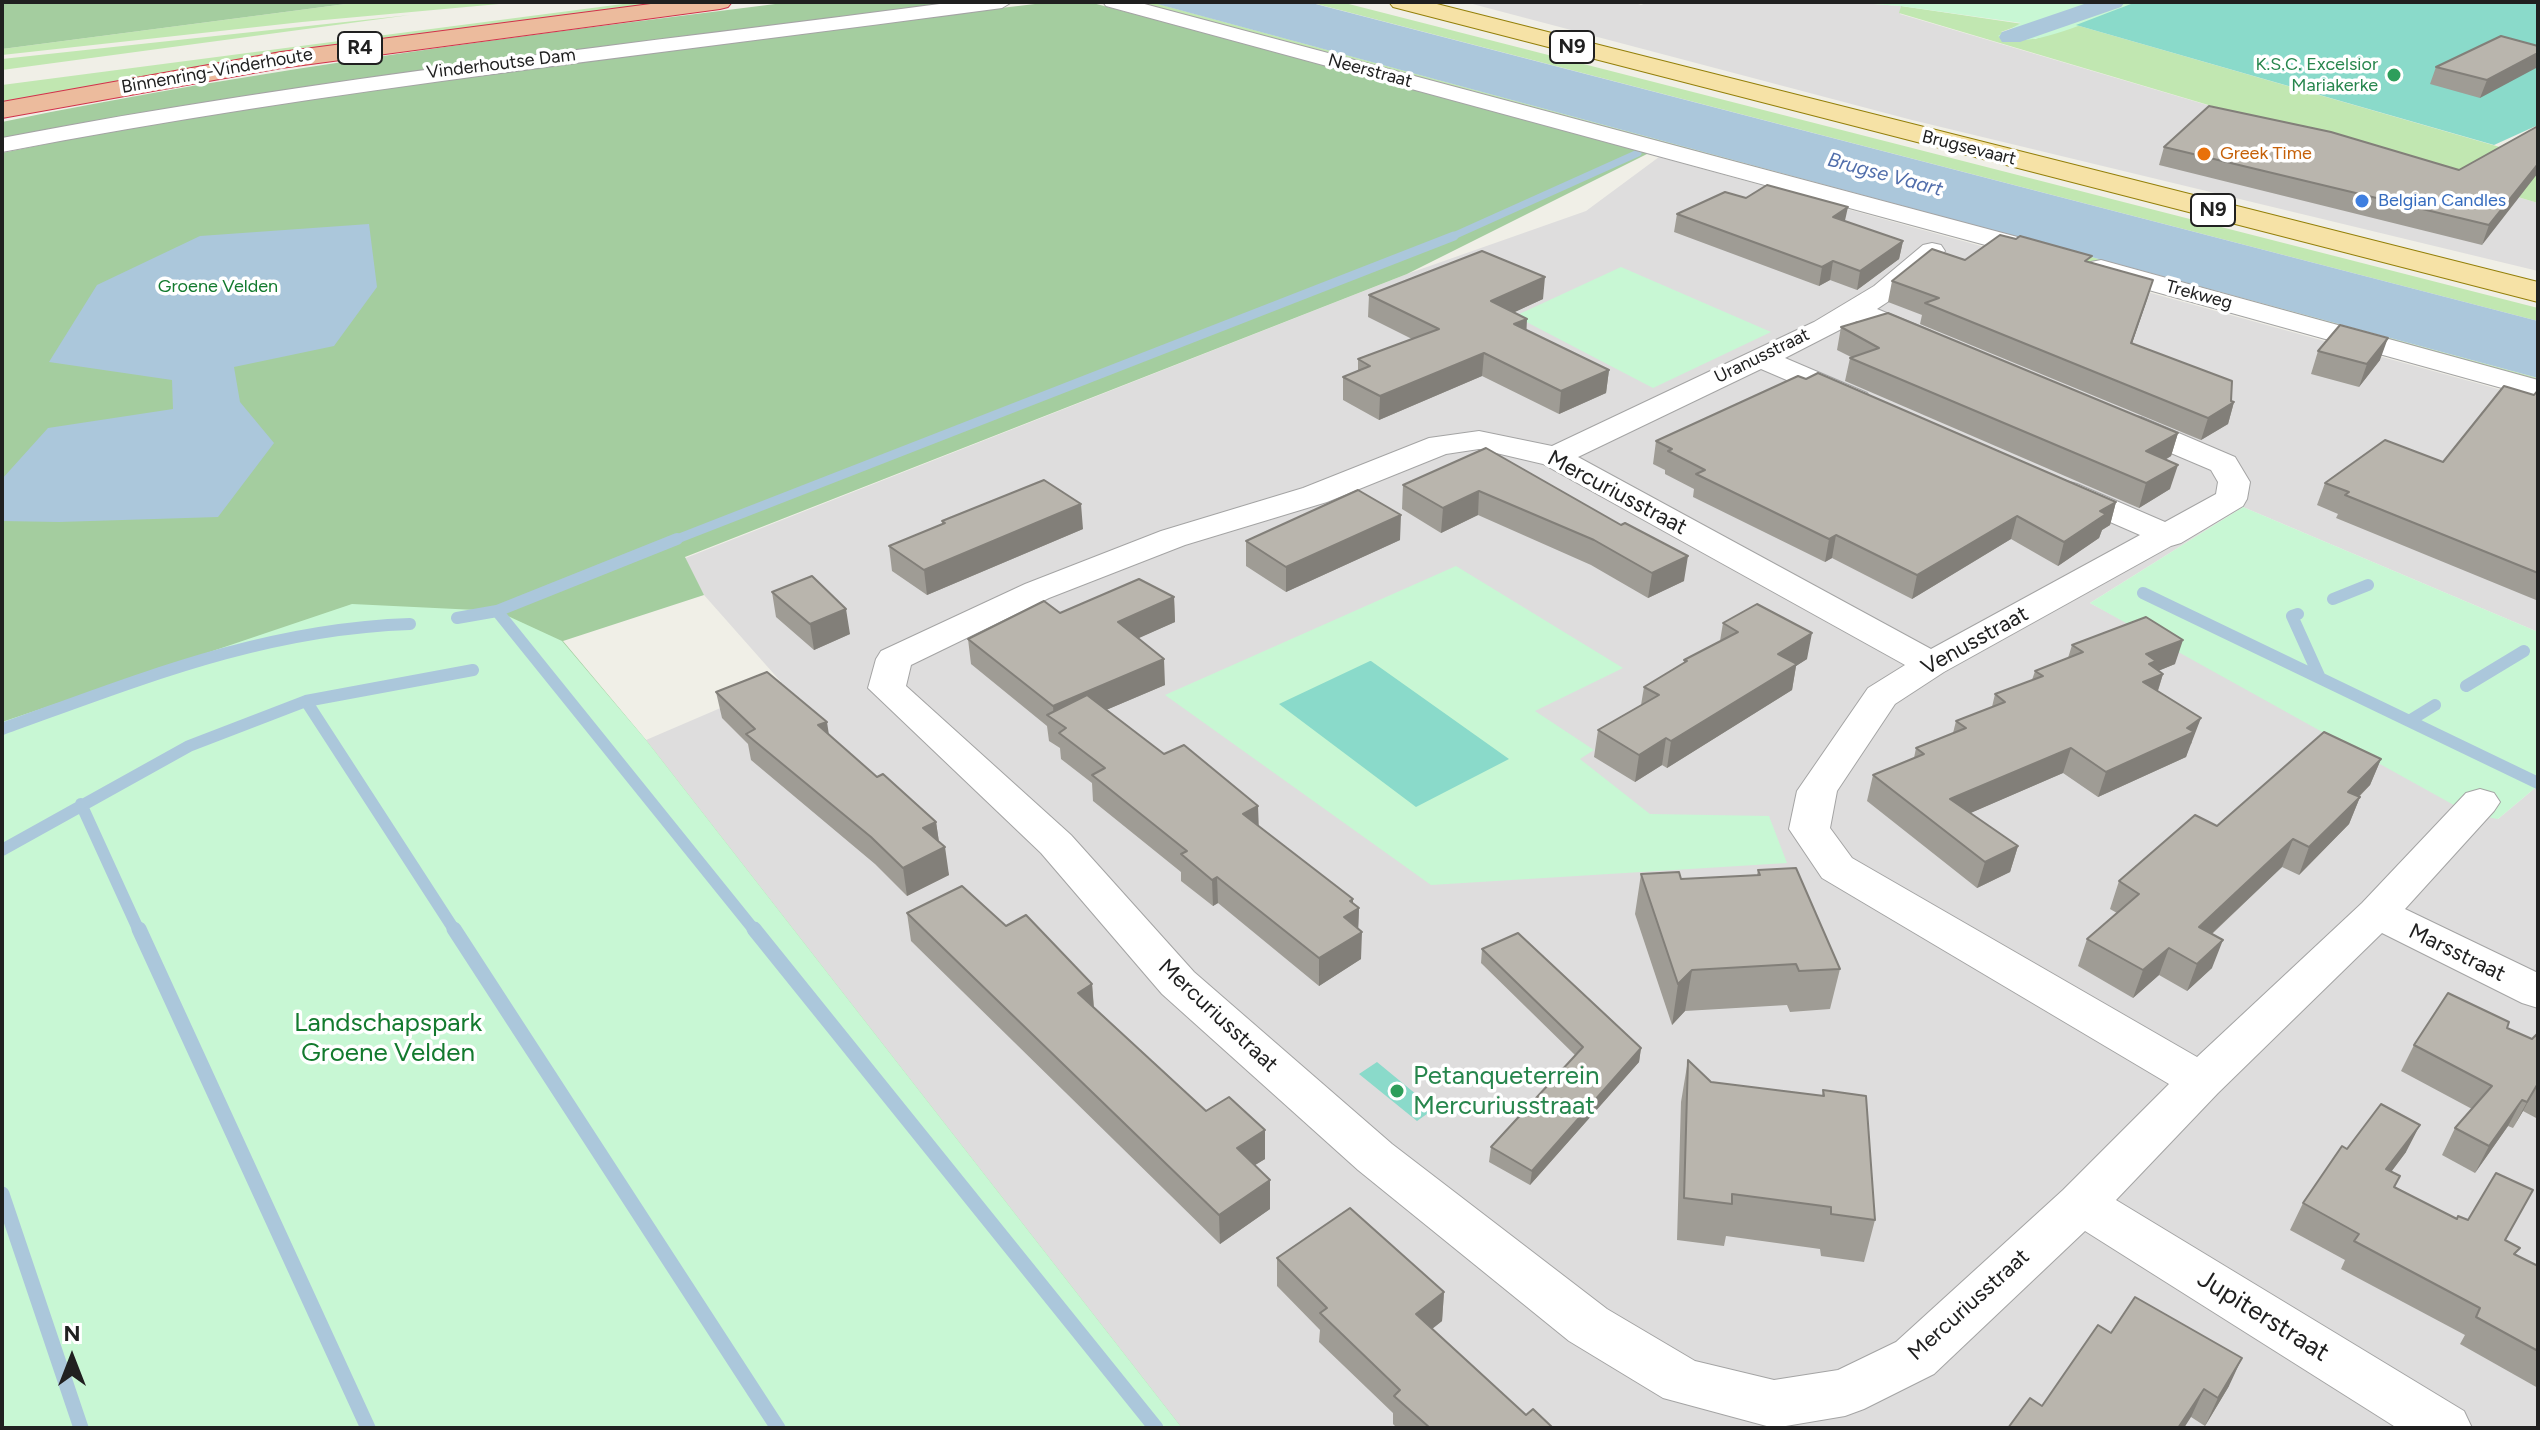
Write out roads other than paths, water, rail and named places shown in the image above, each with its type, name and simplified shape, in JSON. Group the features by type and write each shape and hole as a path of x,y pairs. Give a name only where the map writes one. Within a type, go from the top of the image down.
{"highway":[{"name":"R4","path":"176,54 601,2"},
{"name":"Binnenring-Vinderhoute","path":"2,110 281,60 720,2"}],"main road":[{"name":"Brugsevaart","path":"1401,2 2538,292"}],"street":[{"name":"Vinderhoutse Dam","path":"2,145 166,113 376,80 1002,2"},
{"name":"Neerstraat","path":"1113,2 1628,141"},
{"name":"Trekweg","path":"1628,141 2538,389"},
{"name":"Uranusstraat","path":"1554,457 1763,359 1854,309 1885,290 1927,257 1952,228"},
{"path":"1854,309 1953,351"},
{"path":"1763,359 1886,412"},
{"name":"Venusstraat","path":"2096,410 2224,464 2234,482 2231,499 2169,536 1931,664 1881,696 1817,791 1809,829 1837,868 2201,1081"},
{"name":"Mercuriusstraat","path":"1931,664 1554,457 1526,448 1479,440 1440,445 1315,495 1173,538 1037,591 894,659 887,688 1056,844 1178,983 1375,1157 1588,1325 1682,1381 1774,1404 1845,1392 1915,1358 2081,1204 2201,1081 2377,913 2480,802"},
{"path":"2040,479 2169,536"},
{"name":"Marsstraat","path":"2377,913 2538,992"},
{"name":"Jupiterstraat","path":"2081,1204 2444,1428"}],"water":[{"name":"Brugse Vaart","path":"1150,2 1308,2 2538,321 2538,378"},
{"path":"369,224 377,287 334,346 234,367 240,402 274,443 218,517 2,521 2,479 48,428 173,409 172,380 49,362 97,285 200,236"}],"waterway":[{"path":"2011,37 2113,2"},
{"path":"1450,238 1638,153"},
{"path":"1450,238 1454,236"},
{"path":"672,541 1450,238"},
{"path":"672,541 677,539"},
{"path":"497,611 672,541"},
{"path":"2333,599 2368,585"},
{"path":"2143,593 2409,721"},
{"path":"457,618 497,611"},
{"path":"497,611 755,931"},
{"path":"2298,614 2292,616 2320,678"},
{"path":"2,729 152,676 252,646 356,628 410,624"},
{"path":"2466,686 2524,651"},
{"path":"306,701 473,670"},
{"path":"82,806 189,746 306,701"},
{"path":"306,701 455,931"},
{"path":"2409,721 2435,705"},
{"path":"2409,721 2538,783"},
{"path":"2,850 82,806"},
{"path":"82,806 139,931"},
{"path":"139,929 368,1428"},
{"path":"454,929 778,1428"},
{"path":"754,929 1156,1428"},
{"path":"2,1194 81,1428"}],"place":[{"name":"K.S.C. Excelsior Mariakerke","path":"2394,75"},
{"name":"Greek Time","path":"2204,154"},
{"name":"Belgian Candles","path":"2362,201"},
{"name":"Petanqueterrein Mercuriusstraat","path":"1397,1091"}],"park label":[{"name":"Groene Velden","path":"218,287"},
{"name":"Landschapspark Groene Velden","path":"388,1038"}]}
